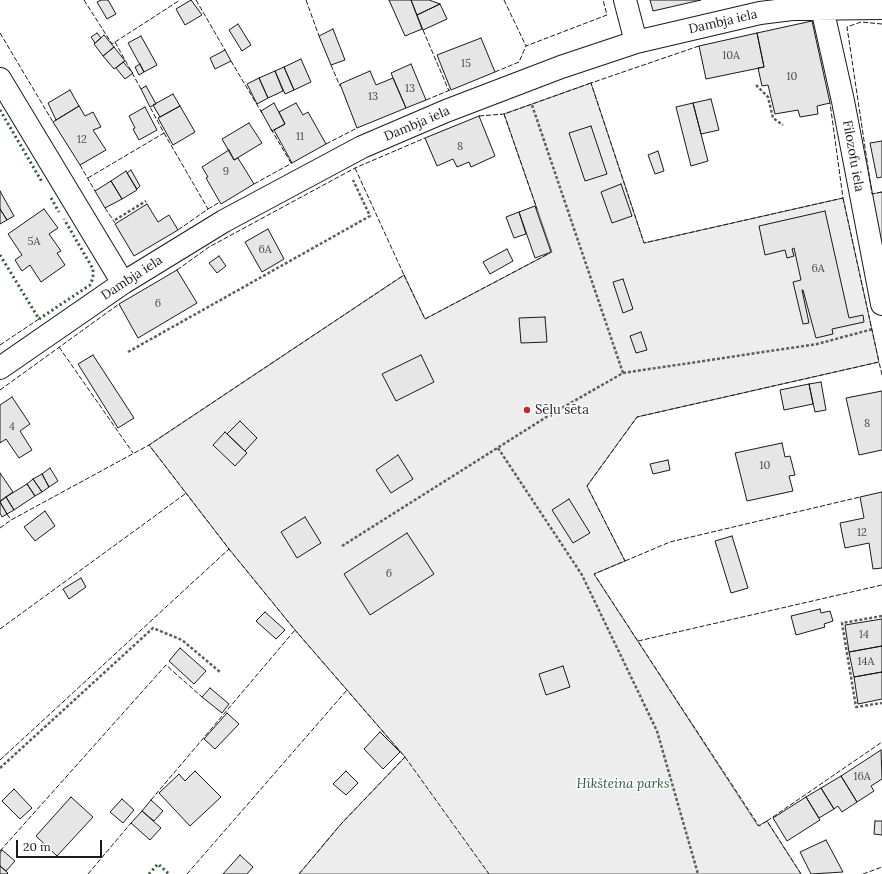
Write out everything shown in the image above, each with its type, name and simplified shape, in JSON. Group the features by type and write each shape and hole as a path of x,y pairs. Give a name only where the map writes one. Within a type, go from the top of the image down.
{"street":[{"path":"625,0 636,42"},
{"name":"Dambja iela","path":"0,368 123,283 224,221 341,158 446,110 524,80 636,42 760,13 822,8 882,8"},
{"name":"Filozofu iela","path":"822,8 842,94 882,304"},
{"path":"0,79 123,283"}],"path":[{"path":"524,80 624,373"},
{"path":"756,86 768,97 773,118 783,125"},
{"path":"128,352 370,216 341,158"},
{"path":"94,234 146,201"},
{"path":"342,546 548,416 624,373 817,344 877,328"},
{"path":"498,448 582,574 657,731 698,874"},
{"path":"882,616 842,623 856,707 882,703"},
{"path":"0,768 153,628 182,640 220,672"}],"shaded area":[{"path":"591,83 644,243 843,198 879,362 637,417 587,486 625,561 594,574 758,826 767,821 801,874 299,874 341,824 405,757 295,630 229,549 149,445 404,275 425,319 552,252 504,114"},
{"path":"882,192 882,246 872,194"}],"building":[{"path":"101,0 108,0 116,14 107,19 97,2"},
{"path":"191,0 202,15 185,25 176,9"},
{"path":"389,0 411,0 422,29 405,36"},
{"path":"411,0 429,0 440,4 417,15"},
{"path":"650,0 701,0 653,11"},
{"path":"440,4 447,19 423,30 417,15"},
{"path":"812,21 830,103 817,106 818,114 800,117 798,110 775,114 768,85 762,86 758,68 764,67 757,33"},
{"path":"238,24 251,45 242,51 229,30"},
{"path":"333,29 345,60 331,65 319,36"},
{"path":"97,33 101,38 95,43 91,37"},
{"path":"757,33 764,67 706,79 699,46"},
{"path":"104,35 114,47 103,56 94,44"},
{"path":"141,36 157,65 144,72 128,43"},
{"path":"481,38 495,72 451,90 437,55"},
{"path":"114,47 125,61 114,69 103,56"},
{"path":"225,50 231,61 215,69 210,58"},
{"path":"301,59 311,82 294,90 284,67"},
{"path":"123,62 133,73 125,79 116,68"},
{"path":"140,64 144,72 139,75 135,67"},
{"path":"411,64 426,100 406,108 391,73"},
{"path":"284,67 294,90 285,94 275,71"},
{"path":"275,71 283,91 268,98 259,78"},
{"path":"370,71 376,85 393,78 406,108 357,128 340,84"},
{"path":"259,78 268,98 257,104 247,84"},
{"path":"146,86 156,104 150,107 141,89"},
{"path":"70,90 79,106 56,120 48,103"},
{"path":"173,94 180,106 160,117 153,105"},
{"path":"711,99 719,130 701,134 693,103"},
{"path":"274,103 285,124 272,131 261,111"},
{"path":"296,103 303,115 308,112 326,144 292,163 274,130 285,124 279,112"},
{"path":"693,103 708,161 691,166 676,107"},
{"path":"79,106 85,116 93,112 101,127 93,130 106,150 80,165 53,122"},
{"path":"180,106 195,132 173,145 158,118"},
{"path":"145,107 157,130 139,140 133,129 135,128 129,116"},
{"path":"479,116 495,156 471,167 469,162 457,167 453,159 437,166 425,138"},
{"path":"249,123 262,143 234,160 222,139"},
{"path":"591,126 607,174 585,181 569,133"},
{"path":"882,141 882,177 877,178 870,143"},
{"path":"229,150 234,160 238,158 254,184 221,204 206,178 208,177 202,167"},
{"path":"658,151 664,171 655,174 648,155"},
{"path":"131,170 140,186 137,189 127,173"},
{"path":"126,171 137,190 122,199 111,181"},
{"path":"111,181 122,199 105,208 95,191"},
{"path":"621,184 632,216 612,223 601,192"},
{"path":"0,191 14,216 7,220 0,209"},
{"path":"147,204 158,222 169,215 178,230 134,256 115,224"},
{"path":"535,206 551,252 535,258 519,212"},
{"path":"0,209 7,220 0,224"},
{"path":"44,209 58,228 49,234 61,251 57,253 65,265 41,282 30,265 22,271 15,260 22,255 8,234"},
{"path":"825,211 849,318 863,315 864,322 832,329 833,334 816,338 802,290 809,323 803,324 793,282 801,280 794,248 792,249 794,256 787,258 785,250 765,255 759,226"},
{"path":"519,212 526,234 514,238 506,217"},
{"path":"268,229 284,259 262,272 245,242"},
{"path":"507,249 513,261 490,274 483,262"},
{"path":"219,256 226,266 217,273 209,263"},
{"path":"177,270 197,303 138,338 119,304"},
{"path":"623,279 633,309 623,313 613,282"},
{"path":"545,317 547,342 521,343 519,318"},
{"path":"641,332 647,350 636,353 630,336"},
{"path":"93,355 134,418 118,428 78,364"},
{"path":"421,355 434,382 396,401 382,374"},
{"path":"821,382 826,410 815,412 809,384"},
{"path":"809,384 813,404 784,410 780,390"},
{"path":"882,391 882,450 859,455 846,398"},
{"path":"12,397 30,424 20,431 32,450 19,458 6,439 0,443 0,405"},
{"path":"240,421 257,438 245,451 227,434"},
{"path":"225,432 247,453 235,466 213,445"},
{"path":"782,443 785,457 790,456 795,475 789,476 793,491 747,501 735,453"},
{"path":"398,455 413,479 391,493 376,470"},
{"path":"668,460 670,470 653,474 650,464"},
{"path":"50,468 58,481 49,487 42,474"},
{"path":"0,473 13,492 0,501"},
{"path":"42,474 49,487 42,492 33,479"},
{"path":"33,479 42,492 35,496 27,484"},
{"path":"27,484 35,496 14,510 6,497"},
{"path":"882,492 882,568 873,569 869,543 845,548 840,523 864,518 860,497"},
{"path":"6,497 14,510 7,514 0,502"},
{"path":"569,499 590,533 573,543 552,510"},
{"path":"0,502 7,514 2,517 0,513"},
{"path":"45,511 55,526 35,541 24,527"},
{"path":"305,517 321,543 297,558 281,532"},
{"path":"407,533 434,574 370,615 344,574"},
{"path":"732,536 748,588 731,593 715,541"},
{"path":"81,578 86,587 69,599 63,589"},
{"path":"820,609 821,613 830,611 833,621 824,624 825,627 796,635 791,616"},
{"path":"265,612 285,630 276,639 256,621"},
{"path":"882,619 882,646 849,652 845,625"},
{"path":"882,646 882,672 854,677 849,652"},
{"path":"180,648 206,671 194,684 169,661"},
{"path":"563,666 570,687 546,695 539,674"},
{"path":"882,672 882,699 858,704 854,677"},
{"path":"210,688 229,704 222,713 202,697"},
{"path":"227,713 239,724 215,749 204,739"},
{"path":"380,732 400,752 383,769 364,749"},
{"path":"881,750 882,779 871,786 874,791 857,802 841,776"},
{"path":"195,771 221,797 190,826 159,793 179,774 185,781"},
{"path":"346,771 358,783 346,795 333,784"},
{"path":"841,776 857,802 842,812 838,806 834,809 821,788"},
{"path":"821,788 834,809 819,818 806,797"},
{"path":"14,789 32,808 20,819 2,801"},
{"path":"71,797 93,817 57,856 36,836"},
{"path":"806,797 820,820 787,841 773,818"},
{"path":"122,799 134,810 123,823 110,812"},
{"path":"151,800 163,811 154,821 142,811"},
{"path":"142,811 161,828 150,840 131,823"},
{"path":"875,821 882,821 882,835 874,834"},
{"path":"826,840 843,872 811,874 800,852"},
{"path":"2,850 15,861 6,871 0,866 0,853"},
{"path":"240,855 253,867 247,874 223,874"},
{"path":"0,866 8,873 7,874 0,874"}],"hedge":[{"path":"0,110 42,182"},
{"path":"51,198 59,212"},
{"path":"0,255 39,319 90,285 93,278 93,269 64,219"},
{"path":"149,874 158,864 169,874"}],"fence":[{"path":"84,0 112,44 180,0"},
{"path":"196,0 225,50"},
{"path":"306,0 319,36"},
{"path":"504,0 526,46 607,15 603,0"},
{"path":"882,24 861,22 847,27 872,194 882,192"},
{"path":"423,30 449,91"},
{"path":"0,33 53,122"},
{"path":"115,42 141,89"},
{"path":"495,72 519,62 526,46"},
{"path":"699,46 591,83 644,243 843,198 830,103"},
{"path":"231,61 262,113"},
{"path":"331,65 340,86"},
{"path":"479,116 504,114 591,83"},
{"path":"426,100 450,90"},
{"path":"88,178 164,133 150,107"},
{"path":"504,114 537,209"},
{"path":"326,144 357,128"},
{"path":"271,129 291,163"},
{"path":"164,133 208,209 178,230"},
{"path":"177,270 209,247 355,168 425,138"},
{"path":"254,184 292,163"},
{"path":"80,165 95,191"},
{"path":"355,168 404,275"},
{"path":"843,198 879,362"},
{"path":"208,209 220,202"},
{"path":"105,208 115,223"},
{"path":"299,874 341,824 405,757 295,630 229,549 149,445 404,275 425,319 548,254"},
{"path":"0,390 119,304"},
{"path":"0,345 39,319"},
{"path":"59,347 133,453"},
{"path":"801,874 767,821 759,826 594,574 625,561 587,486 637,417 879,362 882,375"},
{"path":"0,528 11,520 149,445"},
{"path":"0,629 185,494"},
{"path":"625,561 670,542 860,497"},
{"path":"7,514 11,520"},
{"path":"0,760 229,549"},
{"path":"638,641 882,585"},
{"path":"151,800 295,630"},
{"path":"0,851 166,665 202,697"},
{"path":"187,874 347,690"},
{"path":"767,821 882,742"},
{"path":"405,757 489,874"},
{"path":"88,874 131,823"},
{"path":"863,874 882,867"}],"place":[{"name":"Sēļu sēta","path":"527,410"}],"park label":[{"name":"Hikšteina parks","path":"623,784"}]}
